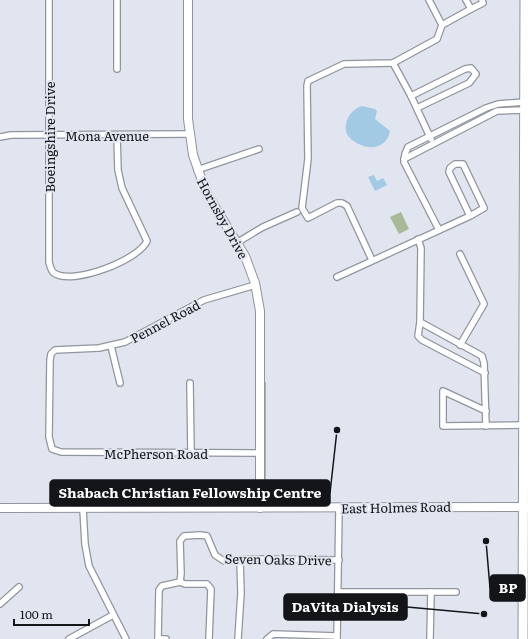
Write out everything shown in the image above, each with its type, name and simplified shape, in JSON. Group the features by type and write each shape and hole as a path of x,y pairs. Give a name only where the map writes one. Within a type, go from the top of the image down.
{"main road":[{"path":"523,639 526,507 525,0"}],"street":[{"name":"Boeingshire Drive","path":"49,0 49,262 53,272 62,276 94,273 124,260 142,250 147,241 146,235 128,203 121,182 118,170 117,135"},
{"path":"117,0 117,69"},
{"name":"Hornsby Drive","path":"188,0 189,134 197,170 206,192 238,242 245,256 255,285 261,324 260,508"},
{"path":"429,0 442,25"},
{"path":"466,0 471,9"},
{"path":"372,260 347,206 342,203 337,203 308,218 302,208 308,159 308,81 344,64 392,63 437,39 442,25 483,3 482,0"},
{"path":"392,63 411,96 433,143"},
{"path":"411,96 465,69 471,68 476,74 469,83 417,108"},
{"path":"439,230 404,159 408,147 498,104 525,106"},
{"path":"404,159 497,111 525,106"},
{"name":"Mona Avenue","path":"0,137 11,135 189,134"},
{"path":"197,170 259,149"},
{"path":"337,277 470,216 484,208 463,164 455,164 450,168 449,172 470,216"},
{"path":"238,242 263,227 297,212"},
{"path":"418,239 421,248 420,322 418,336 422,340 485,373"},
{"path":"460,254 484,304 460,345"},
{"name":"Pennel Road","path":"52,449 49,437 49,376 51,354 55,350 111,346 134,338 204,300 255,285"},
{"path":"420,322 482,356 485,373 486,426"},
{"path":"111,346 120,383"},
{"path":"190,383 190,453"},
{"path":"486,411 443,391 443,426 525,425"},
{"name":"McPherson Road","path":"52,449 61,452 261,453"},
{"name":"East Holmes Road","path":"0,508 526,507"},
{"path":"267,639 273,634 337,638 339,508"},
{"path":"84,509 85,544 88,561 94,577 126,639"},
{"name":"Seven Oaks Drive","path":"180,582 180,541 184,536 207,536 218,558 224,561 251,559 339,560"},
{"path":"238,639 241,593 240,561"},
{"path":"166,639 158,639 158,590 162,586 180,582 185,584 206,584 211,589 209,639"},
{"path":"0,604 19,587"},
{"path":"338,592 456,592"},
{"path":"430,639 431,592"},
{"path":"69,639 113,615"}],"green space":[{"path":"401,212 409,229 399,234 390,217"},
{"path":"266,382 266,482 265,477"}],"water":[{"path":"362,106 375,109 377,111 375,119 390,131 383,143 377,146 371,147 357,144 347,134 346,125 348,117 354,110"},
{"path":"374,175 377,181 383,178 387,185 375,191 368,177"}],"place":[{"name":"Shabach Christian Fellowship Centre","path":"337,430"},
{"name":"BP","path":"486,541"},
{"name":"DaVita Dialysis","path":"484,614"}]}
